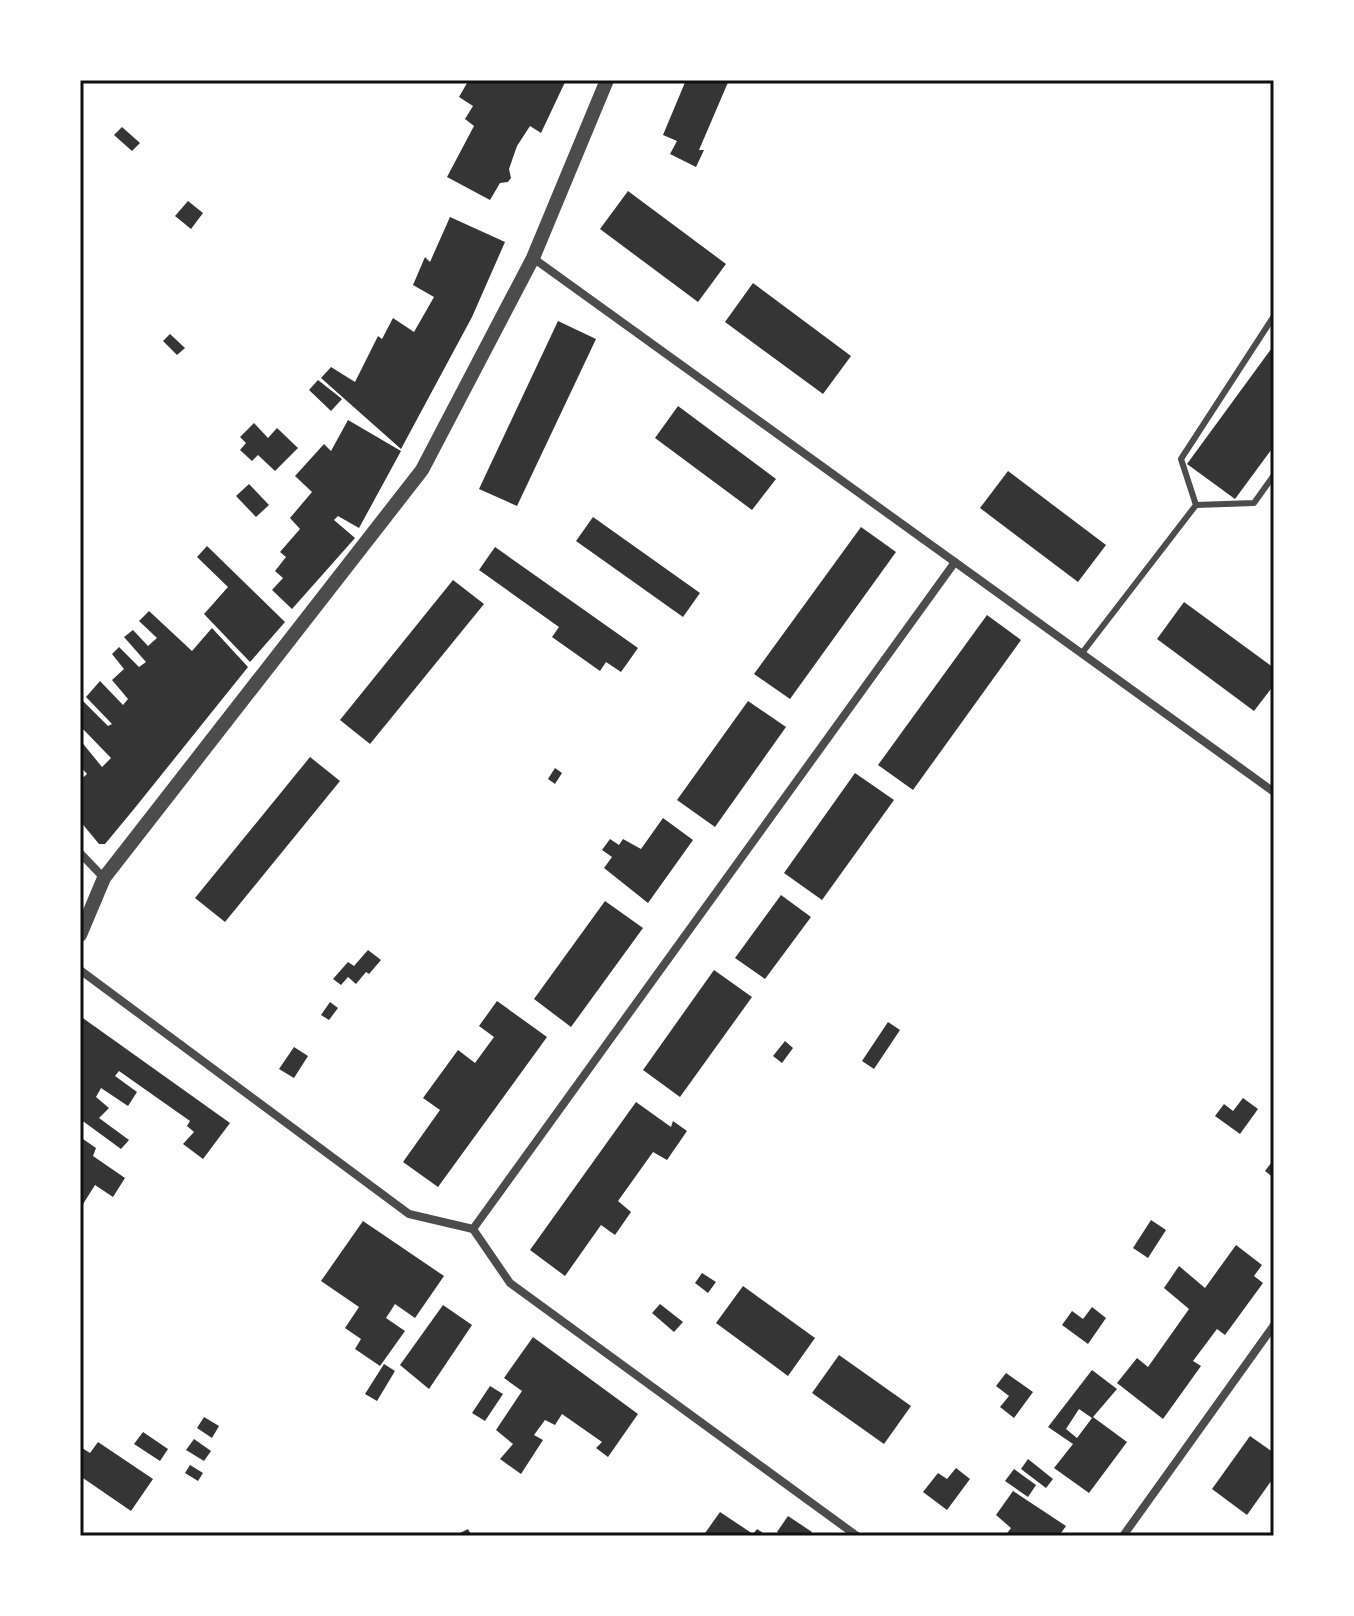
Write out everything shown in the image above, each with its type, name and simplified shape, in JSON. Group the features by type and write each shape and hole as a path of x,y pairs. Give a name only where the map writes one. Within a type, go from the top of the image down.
{"street":[{"path":"80,935 104,878 422,470 533,258 607,80"},
{"path":"533,258 1274,792"},
{"path":"473,1229 955,562"},
{"path":"80,853 104,878"},
{"path":"80,970 409,1214 473,1229 510,1283 857,1536"},
{"path":"1123,1536 1274,1325"}],"lane":[{"path":"1196,505 1181,459 1274,316"},
{"path":"1196,505 1254,503 1274,475"},
{"path":"1082,653 1196,505"}],"building":[{"path":"463,80 566,80 541,133 530,126 517,146 509,169 511,178 508,182 500,183 490,200 447,177 474,126 465,119 473,106 459,97 467,83"},
{"path":"686,80 729,80 699,150 704,150 696,167 670,154 677,141 663,135"},
{"path":"122,127 140,143 132,151 114,135"},
{"path":"628,191 726,264 698,302 600,229"},
{"path":"188,201 203,213 191,229 175,216"},
{"path":"450,217 505,242 472,317 401,449 321,378 331,367 355,382 378,336 382,339 393,318 414,332 434,297 413,285 425,257 430,262"},
{"path":"753,283 851,356 823,394 725,322"},
{"path":"558,321 596,339 517,506 479,489"},
{"path":"170,334 185,348 177,355 163,341"},
{"path":"1274,345 1274,446 1235,499 1187,464"},
{"path":"318,380 342,399 331,411 309,390"},
{"path":"678,406 776,479 752,510 655,438"},
{"path":"348,420 401,451 359,528 338,516 334,520 355,538 292,609 272,590 283,578 275,571 286,557 280,552 300,529 290,518 312,492 295,476 324,444 331,451"},
{"path":"254,423 268,438 277,428 298,448 275,471 258,455 252,461 240,450 246,443 240,437"},
{"path":"1008,471 1106,545 1078,582 980,508"},
{"path":"249,484 269,505 256,517 236,496"},
{"path":"593,517 700,593 683,617 576,541"},
{"path":"861,527 896,552 790,699 754,674"},
{"path":"207,546 285,622 250,662 204,614 228,587 197,557"},
{"path":"495,547 638,648 621,672 606,662 600,671 552,637 559,627 479,570"},
{"path":"453,580 484,604 370,744 340,720"},
{"path":"1184,602 1274,668 1274,685 1254,711 1157,639"},
{"path":"149,611 192,651 212,628 248,667 105,844 99,844 80,821 80,780 87,774 80,766 80,740 102,767 111,758 80,726 80,702 82,700 108,726 112,724 86,697 100,681 123,705 128,699 112,680 124,669 112,654 119,647 139,667 146,662 124,637 133,630 148,646 157,638 139,621"},
{"path":"987,615 1021,640 913,790 878,765"},
{"path":"748,701 786,727 715,827 677,800"},
{"path":"310,757 340,781 225,922 195,898"},
{"path":"555,768 562,773 555,784 548,779"},
{"path":"855,773 894,800 822,900 784,873"},
{"path":"663,818 693,840 648,903 604,868 612,857 602,850 610,839 619,845 623,839 641,849"},
{"path":"781,895 811,917 765,979 735,958"},
{"path":"605,901 643,928 571,1027 534,999"},
{"path":"368,950 381,960 369,974 366,972 356,984 348,977 341,985 333,979 348,962 354,966"},
{"path":"714,970 752,997 680,1097 643,1070"},
{"path":"497,1001 547,1037 438,1187 403,1162 440,1110 423,1098 458,1050 475,1063 494,1037 479,1026"},
{"path":"330,1002 338,1008 329,1020 321,1015"},
{"path":"80,1016 230,1123 203,1159 183,1144 194,1132 187,1126 190,1121 119,1071 115,1076 137,1092 128,1106 101,1088 96,1097 109,1108 99,1118 129,1140 121,1149 80,1119"},
{"path":"888,1022 900,1030 874,1069 862,1061"},
{"path":"785,1041 793,1048 782,1063 773,1056"},
{"path":"294,1047 308,1056 294,1078 279,1069"},
{"path":"1243,1098 1258,1109 1240,1134 1215,1116 1224,1104 1233,1111"},
{"path":"636,1102 671,1127 673,1121 687,1131 667,1160 653,1152 618,1201 631,1212 615,1235 601,1225 565,1276 530,1250"},
{"path":"80,1137 96,1148 93,1156 125,1178 113,1197 95,1185 80,1209"},
{"path":"1274,1159 1274,1178 1265,1171"},
{"path":"1151,1220 1166,1230 1148,1258 1133,1248"},
{"path":"363,1221 444,1276 415,1318 395,1304 386,1318 405,1331 380,1366 355,1349 361,1339 345,1328 359,1307 321,1281"},
{"path":"1236,1245 1262,1265 1254,1276 1263,1283 1225,1335 1217,1329 1193,1361 1201,1366 1163,1419 1117,1383 1137,1358 1148,1367 1189,1309 1164,1288 1179,1266 1205,1288"},
{"path":"702,1273 716,1282 708,1293 695,1283"},
{"path":"743,1286 815,1338 788,1376 716,1323"},
{"path":"660,1304 683,1322 674,1332 652,1313"},
{"path":"443,1305 472,1325 429,1389 400,1365"},
{"path":"1092,1307 1106,1318 1088,1344 1062,1325 1072,1311 1083,1319"},
{"path":"533,1337 638,1414 608,1457 596,1448 602,1442 562,1414 555,1425 545,1420 534,1435 543,1440 521,1474 500,1459 513,1444 496,1430 522,1391 504,1378"},
{"path":"839,1355 911,1406 884,1444 812,1393"},
{"path":"384,1364 395,1371 377,1401 365,1394"},
{"path":"1092,1370 1117,1389 1093,1417 1127,1442 1089,1493 1054,1468 1073,1444 1048,1427","holes":["1079,1409 1092,1418 1077,1438 1066,1429"]},
{"path":"1006,1373 1033,1392 1014,1418 1000,1407 1009,1396 996,1386"},
{"path":"490,1386 503,1394 485,1421 472,1413"},
{"path":"204,1417 219,1426 212,1438 197,1428"},
{"path":"143,1432 168,1449 160,1461 134,1444"},
{"path":"1250,1436 1274,1453 1274,1477 1247,1515 1212,1489"},
{"path":"194,1439 211,1451 204,1461 186,1450"},
{"path":"98,1442 153,1479 131,1511 80,1476 80,1450 82,1448 90,1453"},
{"path":"1028,1459 1053,1479 1046,1488 1021,1469"},
{"path":"190,1465 203,1473 198,1481 185,1473"},
{"path":"956,1468 970,1479 947,1510 923,1492 938,1473 947,1479"},
{"path":"1014,1469 1036,1485 1028,1497 1005,1481"},
{"path":"1013,1491 1066,1526 1059,1536 1005,1536 1011,1528 996,1515"},
{"path":"720,1512 753,1534 757,1529 768,1536 703,1536"},
{"path":"788,1516 812,1532 810,1536 783,1536 777,1532"},
{"path":"468,1529 472,1536 454,1536"}]}
